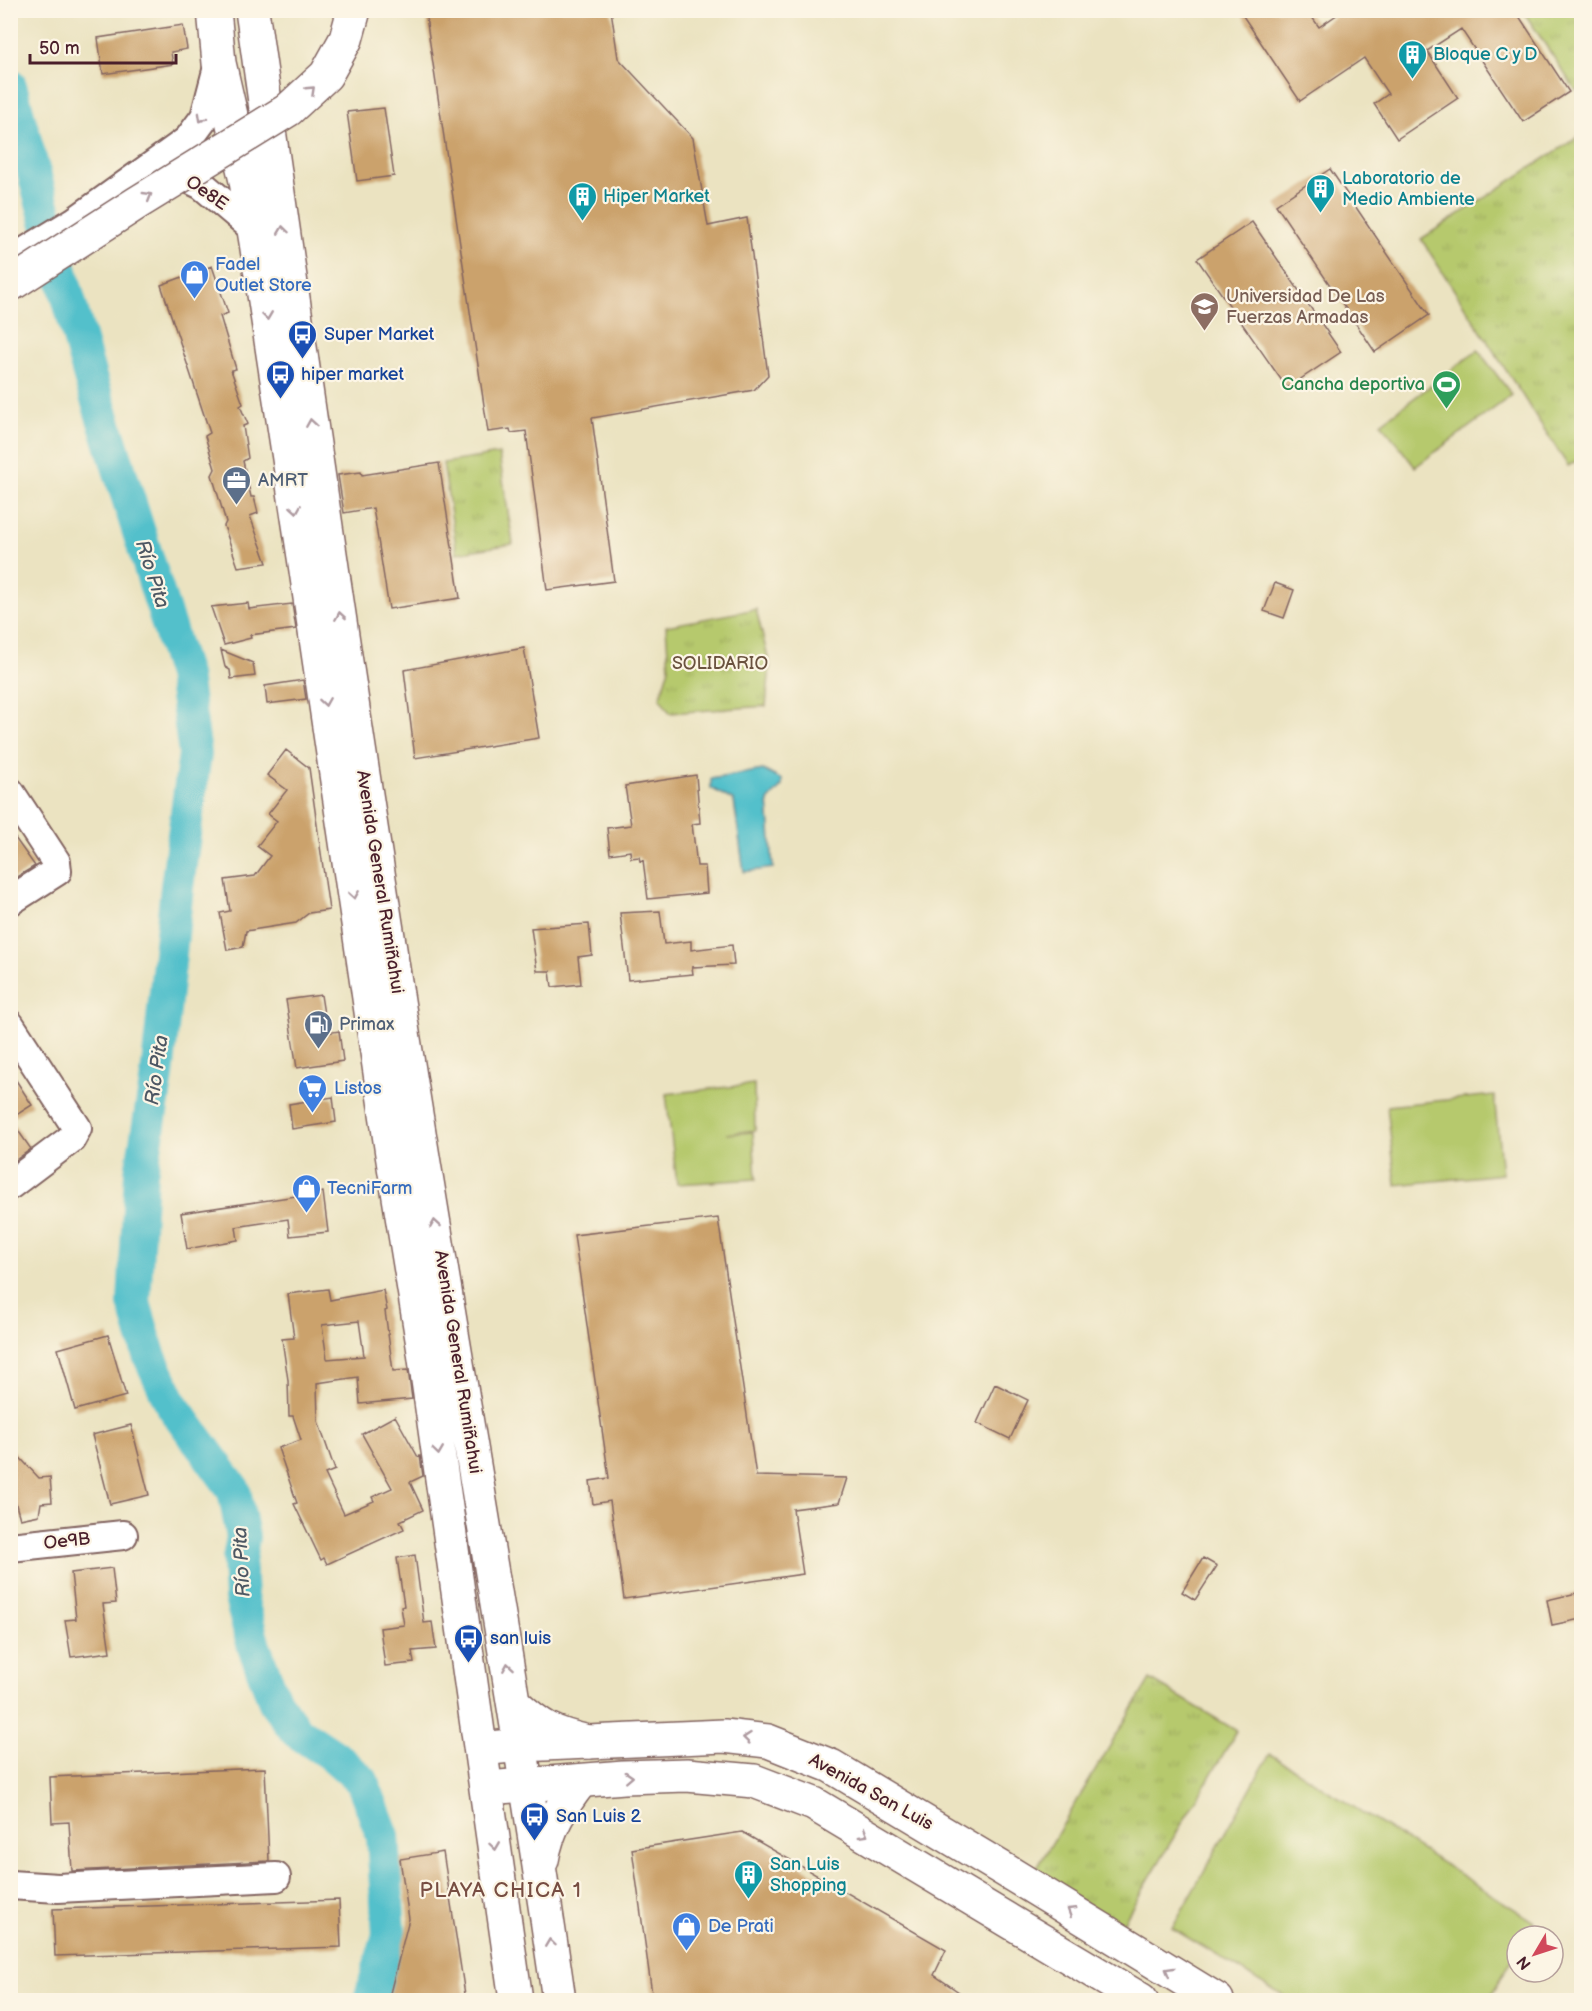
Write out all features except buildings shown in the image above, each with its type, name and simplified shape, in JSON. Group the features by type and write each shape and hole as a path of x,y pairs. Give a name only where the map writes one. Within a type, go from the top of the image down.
{"main road":[{"name":"Avenida General Rumiñahui","path":"214,10 219,63 246,181 302,546 392,1154 423,1345 516,2001"},
{"name":"Avenida General Rumiñahui","path":"252,10 390,953 514,1703 559,2001"},
{"path":"13,268 137,203 288,110 326,75 346,39 354,10"},
{"path":"514,1703 536,1723 561,1736 589,1742"},
{"name":"Avenida San Luis","path":"481,1749 520,1745 724,1736 768,1741 831,1766 1216,2001"},
{"path":"814,1804 831,1766"},
{"path":"487,1788 624,1777 687,1775 754,1781 814,1804 1141,2001"},
{"path":"541,1874 544,1848 552,1824 565,1801 581,1781"}],"street":[{"path":"13,268 188,140 205,117 219,63"},
{"name":"Oe8E","path":"158,163 202,185 253,228"},
{"path":"10,792 56,862 57,871 10,901"},
{"path":"10,1025 77,1128 71,1139 10,1185"},
{"name":"Oe9B","path":"10,1547 123,1535"},
{"path":"10,1885 58,1888 276,1877"}],"green space":[{"path":"1523,11 1581,11 1581,87 1576,91"},
{"path":"1581,135 1582,458 1568,466 1421,239"},
{"name":"Cancha deportiva","path":"1478,350 1512,395 1415,467 1381,423"},
{"path":"499,454 513,544 457,553 443,463"},
{"name":"SOLIDARIO","path":"756,609 770,666 766,706 670,713 660,698 669,668 666,626"},
{"path":"754,1084 755,1130 726,1134 753,1132 756,1179 677,1184 666,1094"},
{"path":"1494,1095 1502,1174 1396,1185 1387,1106"},
{"path":"1150,1679 1237,1731 1121,1926 1034,1873"},
{"path":"1270,1754 1535,1922 1534,1924 1505,1924 1505,1972 1488,2000 1290,2000 1172,1928"}],"water":[{"path":"763,770 782,780 782,786 768,801 773,868 744,872 734,801 711,788 711,779"}],"waterway":[{"name":"Río Pita","path":"10,86 90,377 184,675 195,754 177,887 157,1076 141,1173 134,1303 149,1355 172,1405 234,1490 243,1537 239,1560 241,1598 254,1647 275,1702 296,1731 335,1757 362,1781 383,1836 389,1935 370,2000"}],"place":[{"name":"Bloque C y D","path":"1412,80"},
{"name":"Laboratorio de Medio Ambiente","path":"1321,214"},
{"name":"Hiper Market","path":"582,222"},
{"name":"Fadel Outlet Store","path":"194,300"},
{"name":"Universidad De Las Fuerzas Armadas","path":"1205,332"},
{"name":"Super Market","path":"303,360"},
{"name":"hiper market","path":"280,400"},
{"name":"Cancha deportiva","path":"1446,410"},
{"name":"AMRT","path":"237,506"},
{"name":"Primax","path":"318,1050"},
{"name":"Listos","path":"313,1114"},
{"name":"TecniFarm","path":"306,1214"},
{"name":"san luis","path":"469,1664"},
{"name":"San Luis 2","path":"535,1842"},
{"name":"San Luis Shopping","path":"749,1900"},
{"name":"De Prati","path":"687,1952"}],"district":[{"name":"PLAYA CHICA 1","path":"501,1890"}]}
